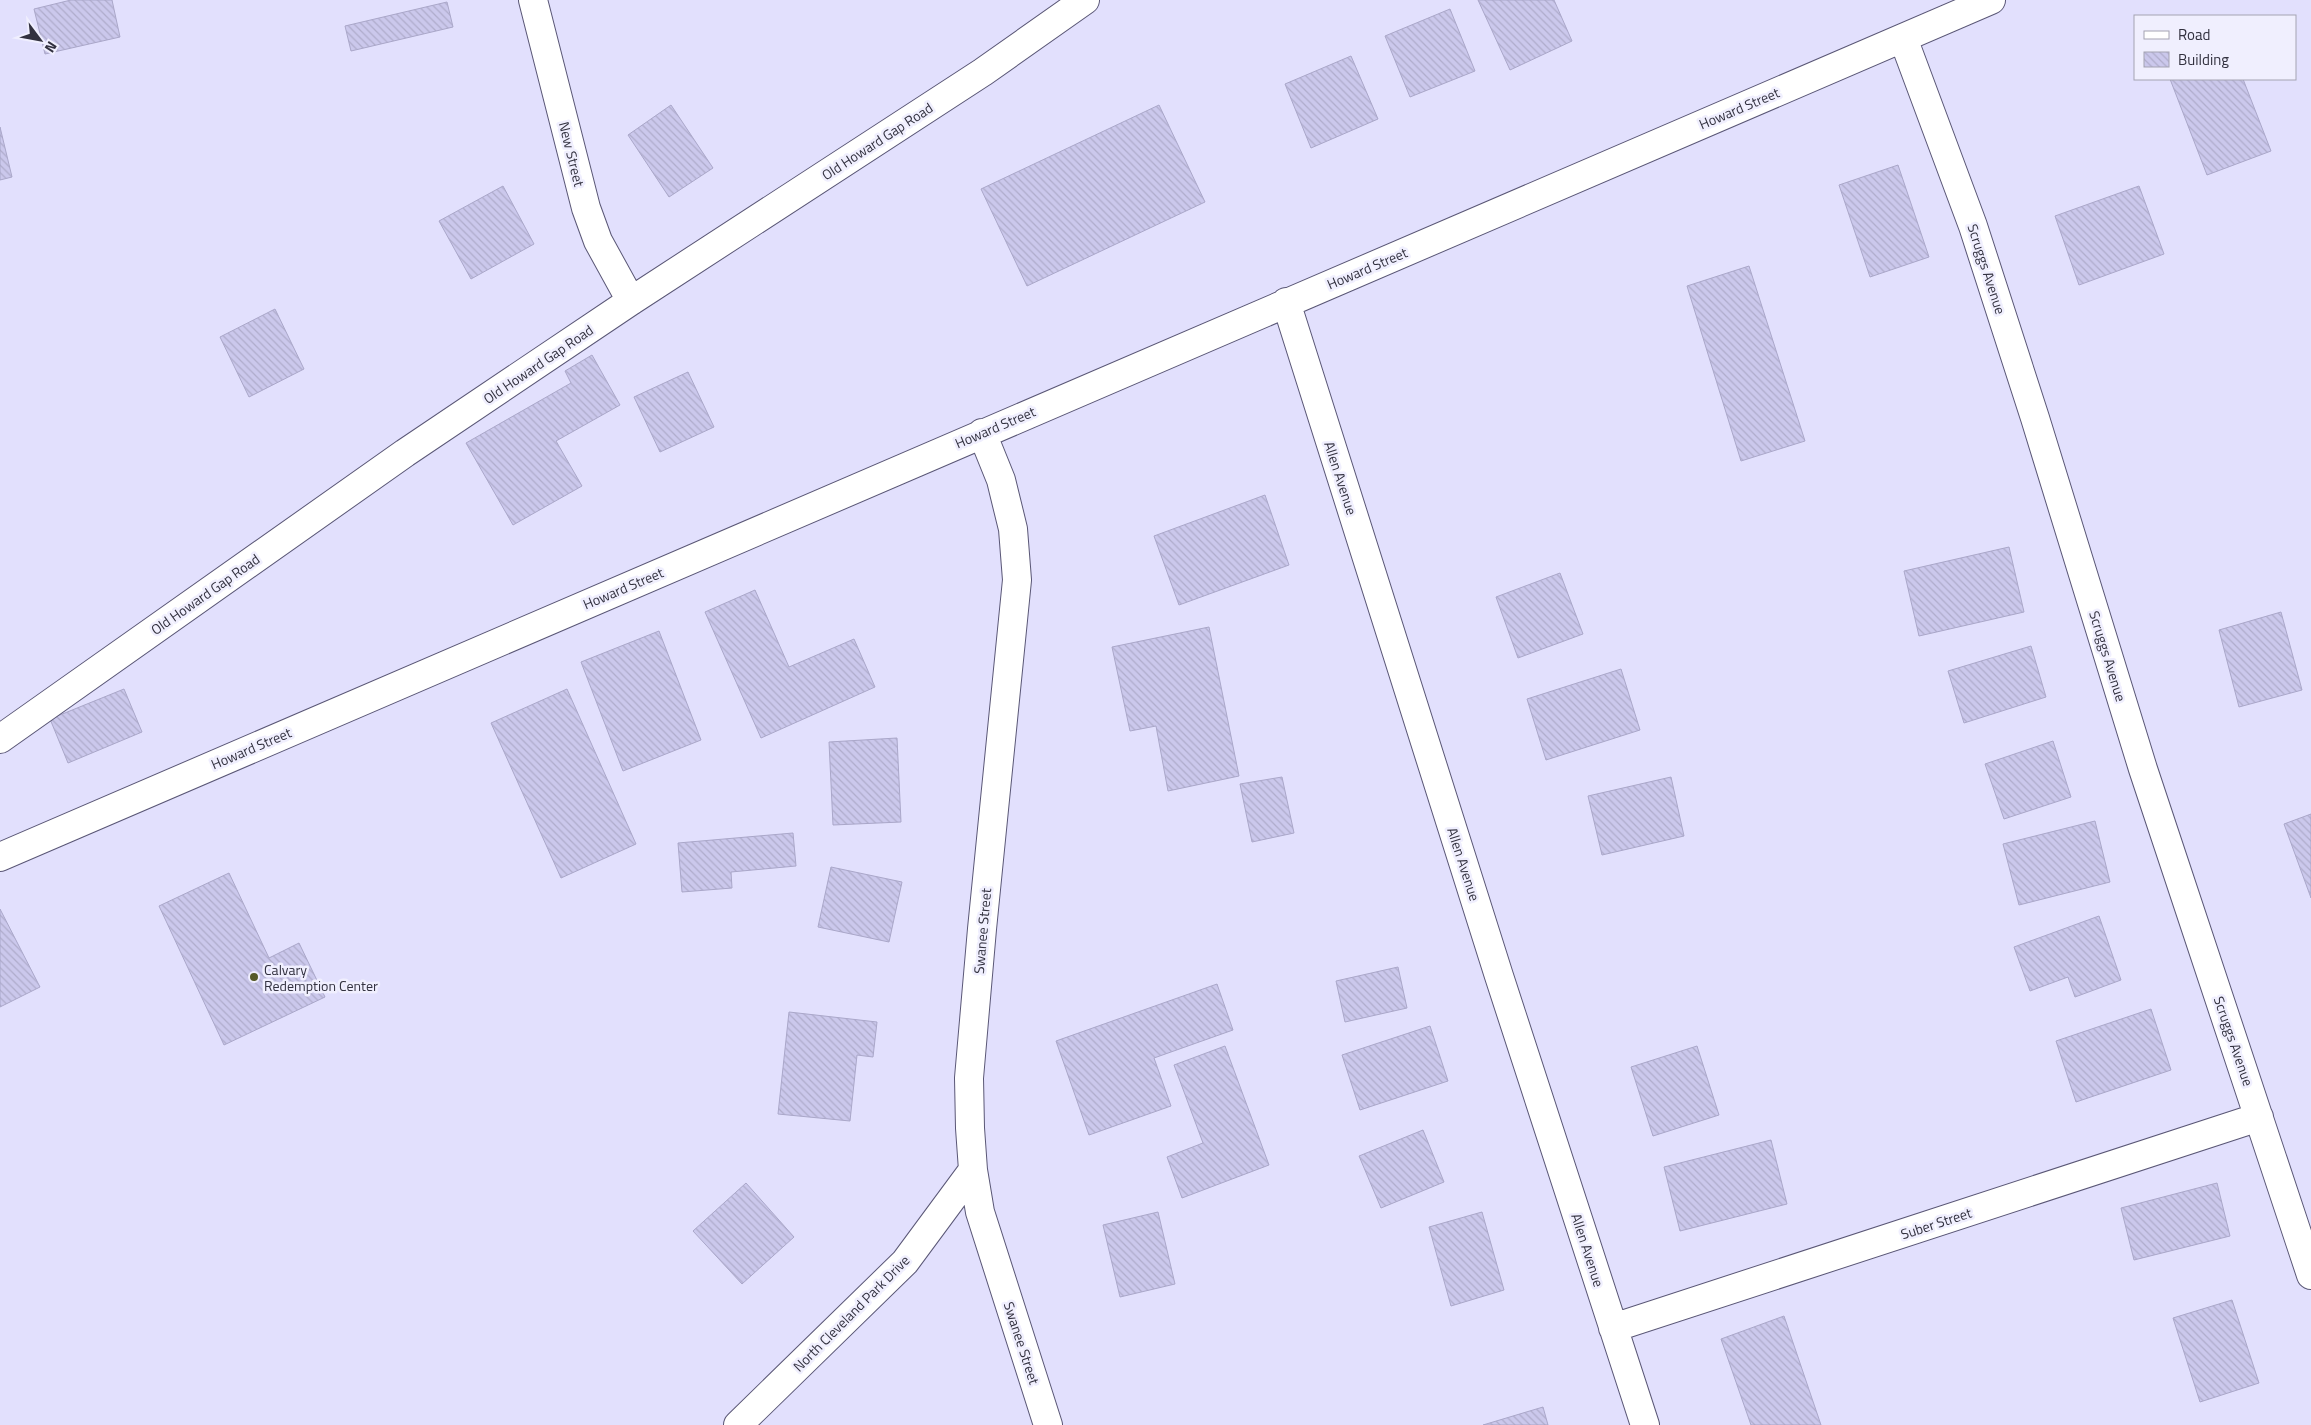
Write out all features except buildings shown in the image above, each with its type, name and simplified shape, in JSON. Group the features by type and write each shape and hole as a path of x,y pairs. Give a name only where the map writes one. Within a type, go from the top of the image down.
{"street":[{"name":"New Street","path":"533,0 586,208 598,241 631,301"},
{"name":"Old Howard Gap Road","path":"0,739 405,453 631,301 983,72 1085,0"},
{"name":"Howard Street","path":"0,857 1991,0"},
{"name":"Scruggs Avenue","path":"1903,38 1973,226 2038,428 2143,769 2311,1275"},
{"name":"Allen Avenue","path":"1286,302 1496,966 1645,1425"},
{"name":"Swanee Street","path":"982,433 1001,480 1013,529 1017,580 969,1078 973,1170 980,1212 1048,1425"},
{"name":"Suber Street","path":"1613,1328 2259,1118"},
{"name":"North Cleveland Park Drive","path":"738,1425 905,1262 973,1170"}],"place":[{"name":"Calvary Redemption Center","path":"254,977"}]}
